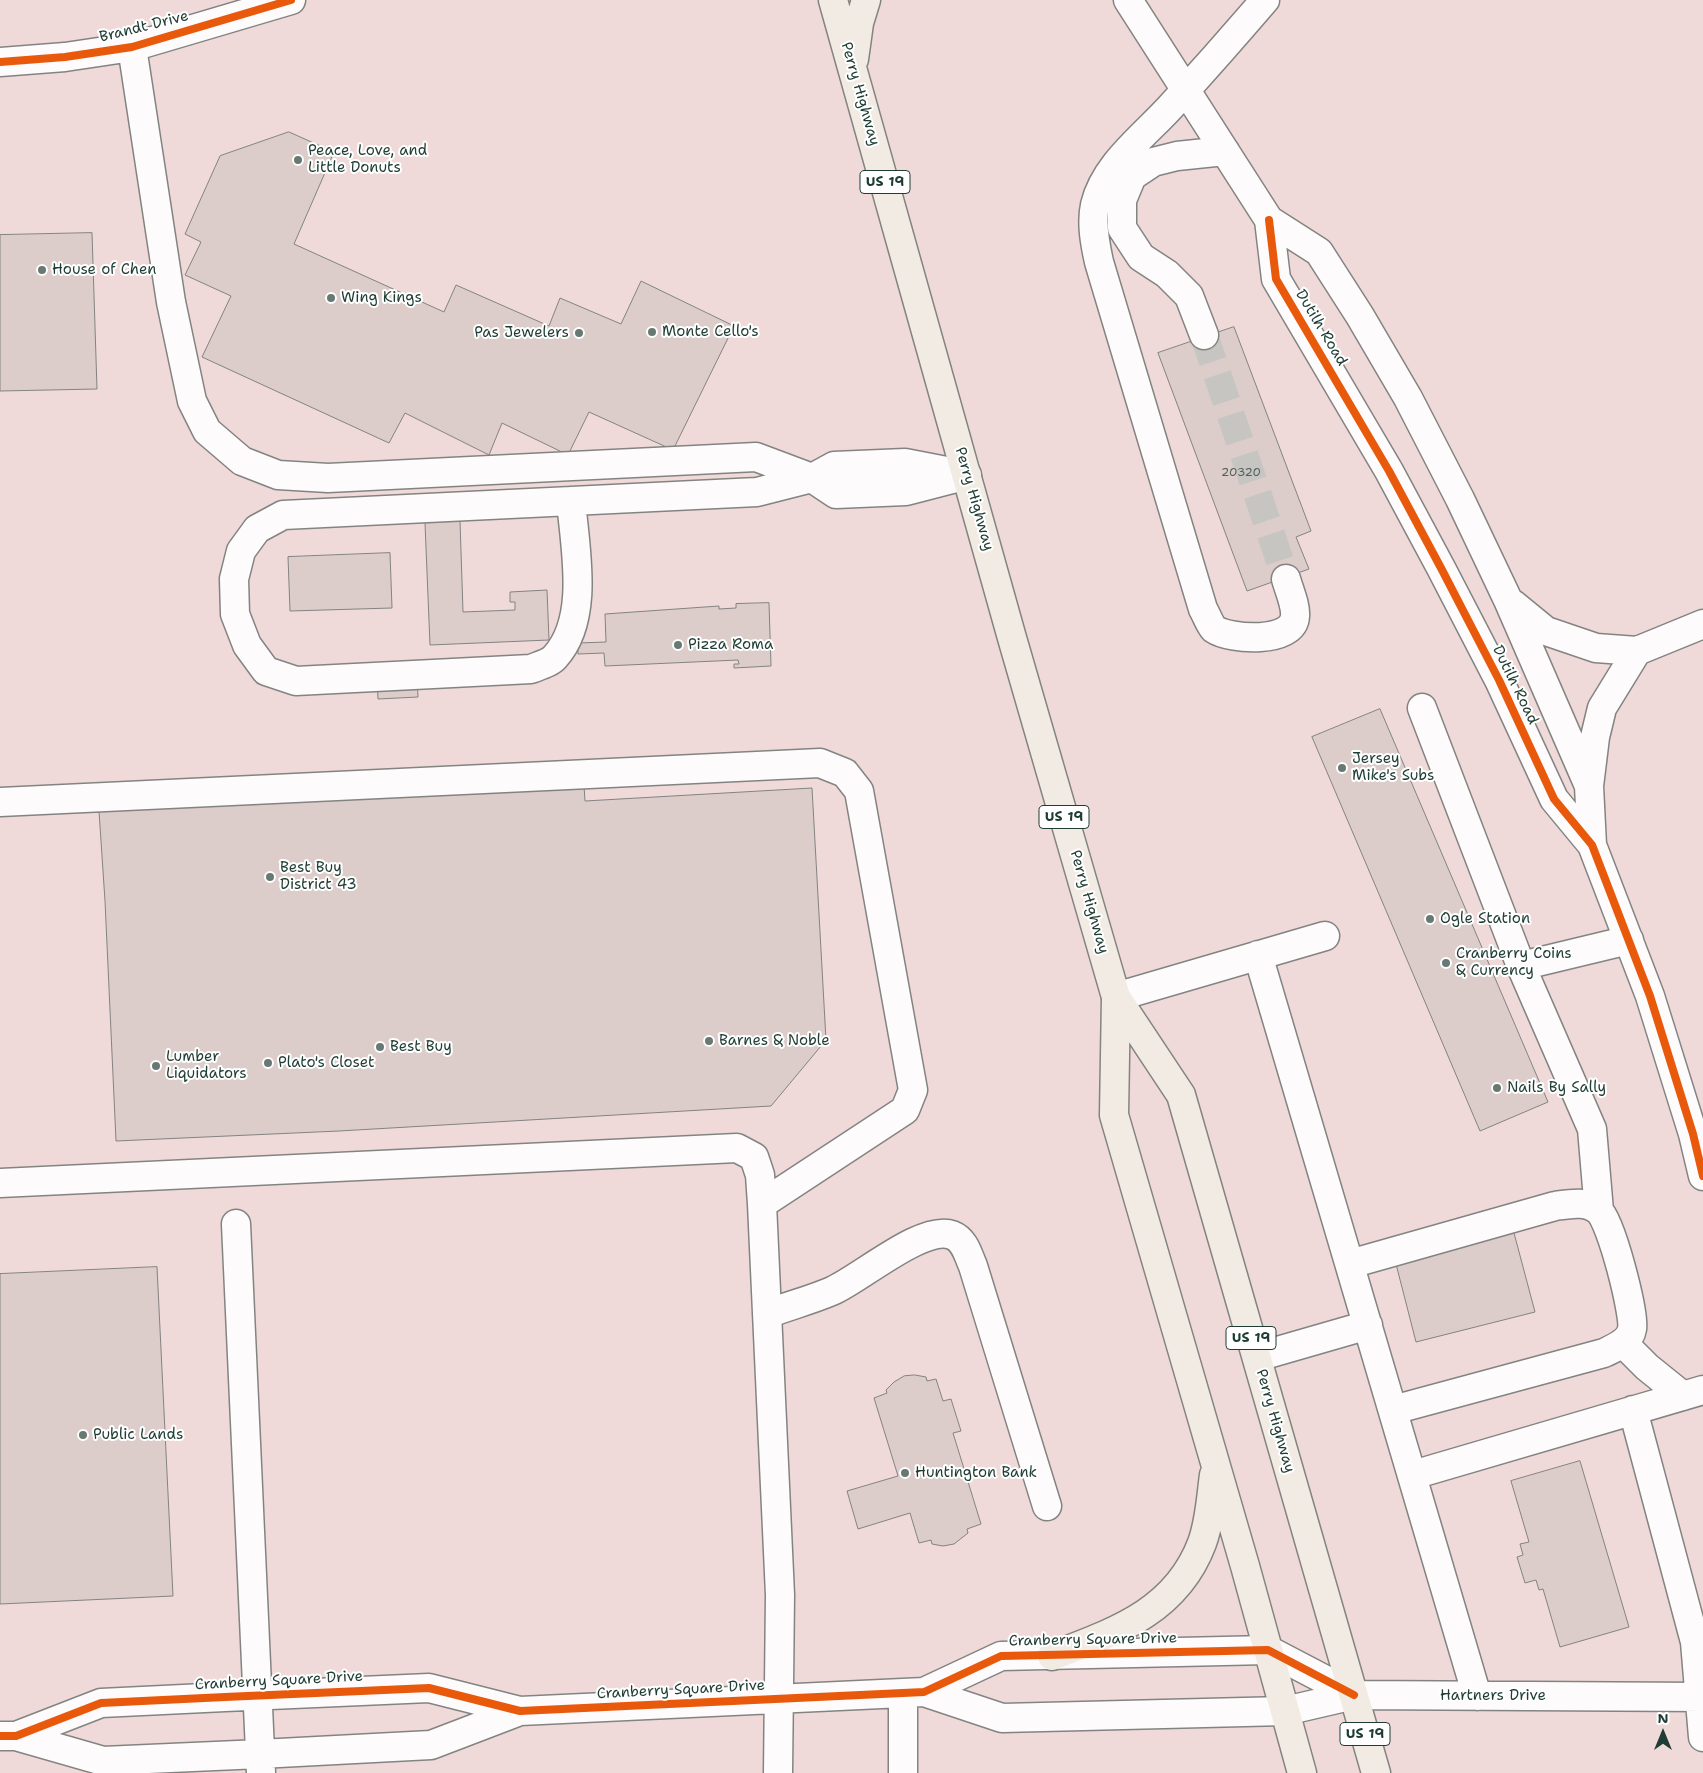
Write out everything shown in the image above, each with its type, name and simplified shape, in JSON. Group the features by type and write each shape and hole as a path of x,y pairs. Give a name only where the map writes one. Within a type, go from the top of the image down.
{"main road":[{"name":"Perry Highway","path":"833,0 1116,996 1114,1115 1215,1463 1302,1773"},
{"path":"853,68 859,23 866,0"},
{"name":"Perry Highway","path":"1116,996 1181,1096 1376,1773"},
{"path":"1052,1656 1136,1621 1155,1608 1182,1580 1203,1541 1215,1463"}],"street":[{"name":"Brandt Drive","path":"0,62 65,57 132,47 291,0"},
{"name":"Dutilh Road","path":"1128,0 1269,220 1319,252 1360,316 1408,398 1508,600 1589,786 1592,846"},
{"path":"1265,0 1186,91 1125,154 1106,178 1095,205 1094,234 1109,296 1203,609 1214,628 1234,636 1259,637 1283,634 1292,626 1296,616 1286,579"},
{"path":"132,47 171,302 192,401 207,431 242,461 278,475 328,478 756,456 812,478"},
{"path":"1204,334 1189,296 1167,274 1141,257 1122,228 1122,200 1132,176 1153,162 1177,156 1225,151"},
{"name":"Dutilh Road","path":"1269,220 1276,279 1389,471 1442,568 1499,680 1554,799 1592,846 1630,940 1674,1068 1703,1176"},
{"path":"571,501 578,602 567,638 554,659 531,669 296,681 266,671 247,645 235,614 234,579 241,551 257,529 283,515 571,501 758,492 812,478 834,466 905,463 967,475"},
{"path":"1508,600 1546,631 1596,648 1637,651 1703,624"},
{"path":"1589,786 1595,737 1602,708 1637,651"},
{"path":"1393,1410 1604,1353 1624,1343 1632,1330 1631,1308 1610,1232 1599,1211 1592,1129 1521,966 1422,708"},
{"path":"0,802 820,763 845,773 859,791 913,1090 905,1110 762,1204"},
{"path":"1116,996 1325,936"},
{"path":"1521,966 1630,940"},
{"path":"1258,955 1478,1696"},
{"path":"0,1183 737,1148 754,1157 760,1175 762,1204 780,1596 778,1773"},
{"path":"1350,1264 1555,1206 1580,1202 1599,1211"},
{"path":"236,1224 260,1763"},
{"path":"767,1314 833,1291 915,1240 935,1234 951,1234 962,1242 973,1266 1047,1506"},
{"path":"1257,1357 1368,1325"},
{"path":"1624,1343 1647,1367 1693,1393"},
{"path":"1413,1475 1693,1393"},
{"path":"1633,1410 1696,1642 1702,1697 1703,1737"},
{"name":"Cranberry Square Drive","path":"914,1692 1001,1656 1268,1650 1354,1695"},
{"name":"Cranberry Square Drive","path":"8,1736 101,1703 429,1688 520,1711 914,1692 1002,1718 1285,1711"},
{"path":"903,1773 914,1692"},
{"name":"Hartners Drive","path":"1285,1711 1354,1695 1702,1697"},
{"name":"Cranberry Square Drive","path":"8,1736 104,1761 260,1763 431,1745 520,1711"}],"shaded area":[{"path":"0,0 1703,0 1703,1773 0,1773"}],"building":[{"path":"289,132 334,152 294,244 444,312 456,285 549,326 560,298 621,324 641,281 734,326 673,450 589,412 568,455 502,423 489,455 405,413 389,443 202,357 231,296 185,275 201,242 185,234 220,156"},
{"path":"92,233 97,389 0,391 0,235"},
{"path":"1234,327 1311,531 1296,537 1309,569 1247,591 1158,353"},
{"path":"460,521 463,612 515,610 515,602 510,602 510,592 547,590 549,640 430,645 425,523"},
{"path":"390,553 392,608 290,611 288,557"},
{"path":"769,603 771,666 734,668 734,664 739,664 738,660 605,666 604,653 578,654 578,643 606,642 605,614 719,606 719,609 736,608 736,604"},
{"path":"417,676 418,697 378,699 377,678"},
{"name":"Ogle Station","path":"1380,709 1548,1102 1480,1131 1312,737"},
{"path":"584,786 585,801 812,788 826,1040 771,1106 339,1131 116,1141 99,811"},
{"path":"1514,1233 1535,1312 1416,1342 1396,1264"},
{"name":"Public Lands","path":"157,1267 173,1596 0,1604 0,1274"},
{"path":"904,1376 926,1377 927,1381 936,1379 943,1401 951,1399 961,1431 953,1433 981,1524 967,1529 968,1533 954,1544 943,1546 932,1544 931,1540 919,1543 910,1513 858,1529 847,1491 898,1476 874,1398 887,1393 886,1390 894,1382"},
{"path":"1580,1461 1629,1627 1560,1647 1543,1589 1539,1590 1536,1580 1525,1583 1517,1557 1523,1555 1520,1544 1529,1542 1511,1481"}],"tunnel":[{"path":"1204,335 1286,579"}],"cycle path":[{"path":"0,62 65,57 132,47 291,0"},
{"path":"1269,220 1276,279 1389,471 1441,568 1499,680 1554,799 1592,845 1650,996 1693,1134 1703,1176"},
{"path":"0,1736 16,1736 101,1703 225,1697 429,1688 520,1711 924,1692 1001,1656 1268,1650 1354,1695"}],"place":[{"name":"Peace, Love, and Little Donuts","path":"298,160"},
{"name":"House of Chen","path":"42,270"},
{"name":"Wing Kings","path":"331,298"},
{"name":"Monte Cello's","path":"652,332"},
{"name":"Pas Jewelers","path":"579,333"},
{"name":"Pizza Roma","path":"678,645"},
{"name":"Jersey Mike's Subs","path":"1342,768"},
{"name":"Best Buy District 43","path":"270,877"},
{"name":"Ogle Station","path":"1430,919"},
{"name":"Cranberry Coins & Currency","path":"1446,963"},
{"name":"Barnes & Noble","path":"709,1041"},
{"name":"Best Buy","path":"380,1047"},
{"name":"Plato's Closet","path":"268,1063"},
{"name":"Lumber Liquidators","path":"156,1066"},
{"name":"Nails By Sally","path":"1497,1088"},
{"name":"Public Lands","path":"83,1435"},
{"name":"Huntington Bank","path":"905,1473"}]}
